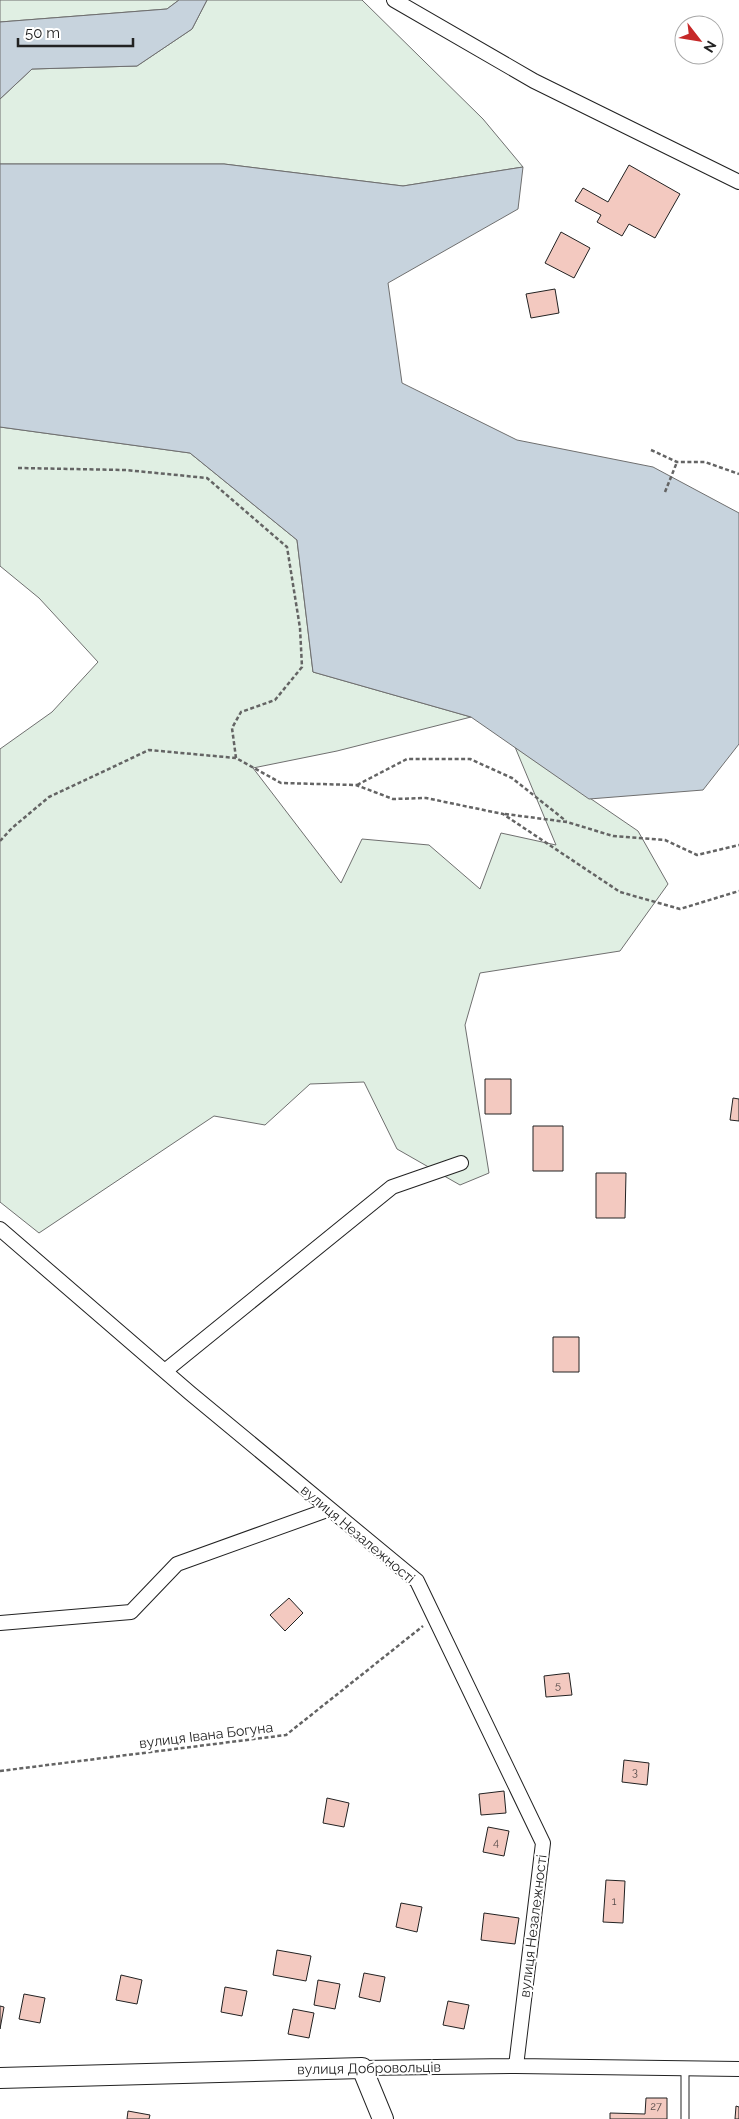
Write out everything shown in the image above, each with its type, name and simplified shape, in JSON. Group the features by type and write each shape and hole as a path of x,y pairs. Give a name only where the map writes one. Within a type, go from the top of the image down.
{"street":[{"path":"394,0 534,81 739,182"},
{"path":"165,1371 392,1187 461,1163"},
{"name":"вулиця Незалежності","path":"0,1229 165,1371 417,1581 543,1844 516,2066"},
{"path":"0,1623 132,1612 177,1564 330,1509"},
{"name":"вулиця Добровольців","path":"0,2078 362,2068 516,2066 739,2069"},
{"path":"362,2068 383,2119"}],"lane":[{"path":"685,2068 686,2119"}],"path":[{"path":"651,450 677,462 705,462 739,474"},
{"path":"665,492 677,462"},
{"path":"18,468 126,470 207,478 287,547 300,628 302,667 275,700 241,712 232,728 236,758"},
{"path":"0,841 12,828 50,798 149,750 236,758 280,783 356,785 393,799 426,798 503,814 567,822 613,836 665,840 697,855 739,844"},
{"path":"356,785 407,759 470,759 512,778 567,822"},
{"path":"503,814 620,892 680,908 739,891"},
{"name":"вулиця Івана Богуна","path":"0,1771 286,1735 434,1617"}],"green space":[{"path":"0,0 179,0 167,9 0,22"},
{"path":"207,0 362,0 483,119 523,167 403,186 224,164 0,164 0,99 32,69 137,66 192,29"},
{"path":"0,427 190,453 297,540 313,672 471,717 337,751 253,768 341,883 362,839 429,845 480,889 501,833 556,845 515,747 638,831 668,884 620,951 480,973 465,1025 489,1173 460,1185 397,1149 364,1082 310,1084 265,1125 214,1116 39,1233 0,1202 0,749 52,712 98,662 39,598 0,566"}],"shaded area":[{"path":"179,0 207,0 192,29 137,66 32,69 0,99 0,22 167,9"},
{"path":"0,164 224,164 403,186 523,167 518,209 388,283 402,383 517,440 653,467 739,513 739,744 703,790 589,799 471,717 313,672 297,540 190,453 0,427"}],"building":[{"path":"629,165 680,194 655,238 629,224 622,236 597,222 601,215 575,201 583,188 608,202"},
{"path":"561,232 590,248 574,278 545,263"},
{"path":"555,289 559,313 531,318 526,294"},
{"path":"485,1079 511,1079 511,1114 485,1114"},
{"path":"733,1098 739,1099 739,1121 730,1120"},
{"path":"533,1126 563,1126 563,1171 533,1171"},
{"path":"596,1173 626,1173 625,1218 596,1218"},
{"path":"553,1337 579,1337 579,1372 553,1372"},
{"path":"289,1598 303,1613 285,1631 270,1615"},
{"path":"569,1673 572,1695 546,1697 544,1676"},
{"path":"624,1760 649,1763 647,1785 622,1782"},
{"path":"504,1791 506,1813 481,1815 479,1794"},
{"path":"327,1798 349,1803 344,1827 323,1823"},
{"path":"488,1827 509,1831 504,1856 483,1852"},
{"path":"606,1880 625,1881 623,1923 603,1922"},
{"path":"401,1903 422,1907 417,1932 396,1927"},
{"path":"484,1913 519,1918 515,1944 481,1940"},
{"path":"277,1950 311,1956 306,1981 273,1975"},
{"path":"364,1973 385,1977 380,2002 359,1997"},
{"path":"121,1975 142,1980 137,2004 116,2000"},
{"path":"318,1980 340,1984 335,2009 314,2005"},
{"path":"225,1987 247,1991 242,2016 221,2012"},
{"path":"24,1994 45,1998 40,2023 19,2019"},
{"path":"448,2001 469,2005 464,2029 443,2025"},
{"path":"0,2006 4,2007 0,2029"},
{"path":"293,2009 314,2013 309,2038 288,2034"},
{"path":"646,2098 667,2098 667,2119 610,2119 610,2113 645,2114"},
{"path":"736,2106 739,2107 739,2119 735,2119"},
{"path":"128,2111 150,2115 149,2119 127,2119"}]}
